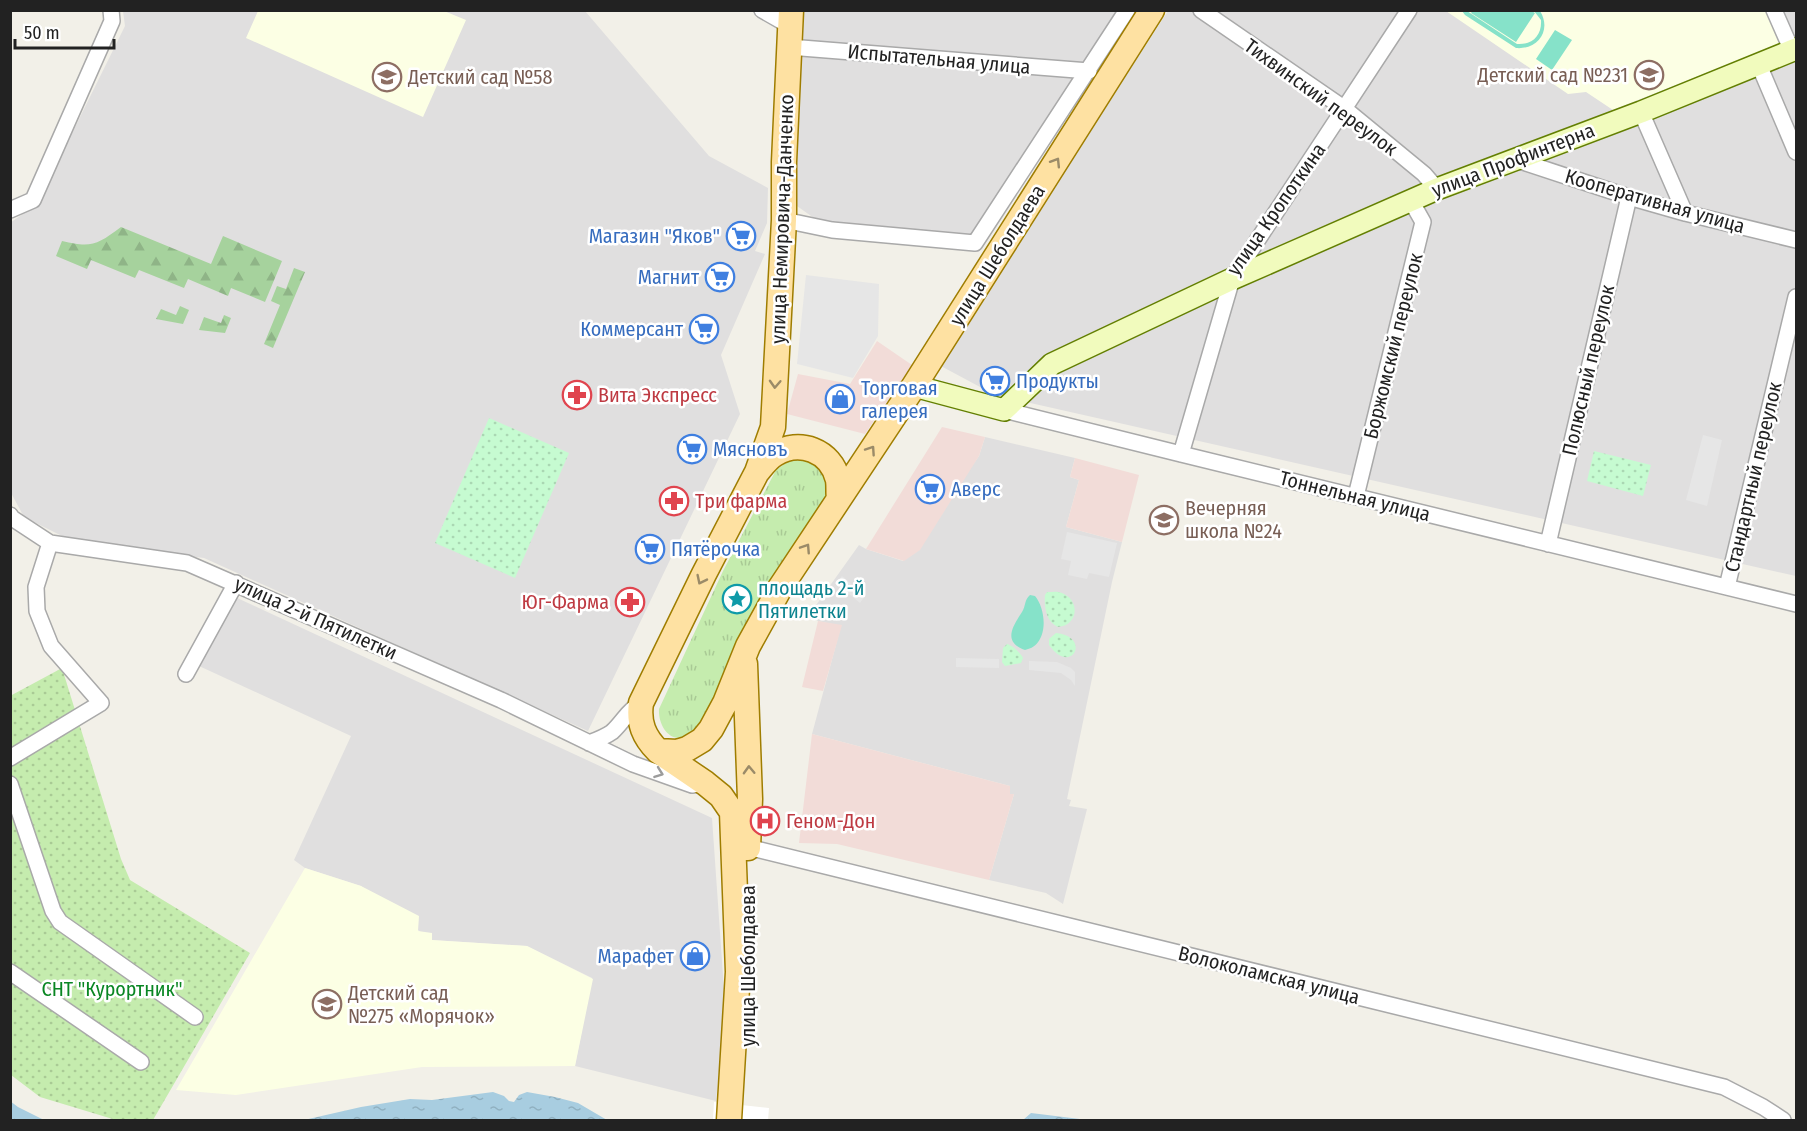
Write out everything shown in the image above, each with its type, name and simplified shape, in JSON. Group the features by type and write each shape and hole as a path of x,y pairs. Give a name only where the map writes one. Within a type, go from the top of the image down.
{"main road":[{"name":"улица Шеболдаева","path":"839,499 914,386 1152,10"},
{"name":"улица Немировича-Данченко","path":"757,472 773,427 784,220 784,162 790,28"},
{"path":"658,751 677,752 687,749 702,740 711,729 725,703 745,653 780,588 839,499 838,479 821,453 798,446 776,453 757,472 704,573 641,703 641,725 646,736 658,751 721,796 732,812 743,838"},
{"path":"743,838 750,799 745,653"},
{"name":"улица Шеболдаева","path":"738,1111 751,975 743,838"}],"street":[{"path":"10,210 33,200 112,21 111,10"},
{"name":"Испытательная улица","path":"762,10 790,28 1089,71"},
{"path":"784,220 832,230 975,243 1127,10"},
{"name":"Тихвинский переулок","path":"1201,10 1345,109 1424,174 1437,189"},
{"name":"улица Кропоткина","path":"1005,410 1052,364 1233,279 1409,10"},
{"path":"1774,10 1795,50"},
{"name":"улица Профинтерна","path":"1233,279 1410,200 1795,50"},
{"path":"1759,65 1797,152"},
{"path":"1641,111 1685,213"},
{"name":"Кооперативная улица","path":"1514,159 1629,197 1797,240"},
{"name":"Полюсный переулок","path":"1548,544 1629,197"},
{"name":"Боржомский переулок","path":"1356,496 1423,222 1410,200"},
{"path":"1182,454 1233,279"},
{"name":"Стандартный переулок","path":"1727,587 1797,297"},
{"name":"Тоннельная улица","path":"914,386 1797,604"},
{"name":"улица 2-й Пятилетки","path":"10,515 50,543 187,563 501,700 633,764 692,785 705,783"},
{"path":"10,758 101,704 51,646 36,611 36,587 50,543"},
{"path":"186,674 236,583"},
{"path":"589,743 613,731 632,708 641,703"},
{"path":"614,755 658,751"},
{"path":"10,784 53,911 60,922 195,1017"},
{"name":"Волоколамская улица","path":"743,838 1724,1087 1783,1120"},
{"path":"10,972 141,1062"}],"shaded area":[{"path":"123,11 585,11 709,156 768,188 767,223 755,251 765,254 721,355 740,414 588,731 204,558 72,541 24,517 10,491 10,223 37,204 125,26"},
{"name":"Детский сад №58","path":"258,11 444,11 466,20 423,117 246,38"},
{"path":"768,11 1131,11 979,252 841,237 787,199 797,31"},
{"path":"1168,11 1796,11 1796,576 995,395 939,365"},
{"path":"1446,11 1768,11 1784,42 1613,110 1586,92 1568,94"},
{"path":"806,275 879,284 878,336 853,378 797,364"},
{"name":"Торговая галерея","path":"877,341 912,365 865,434 787,414 798,374 850,384"},
{"name":"Аверс","path":"942,427 985,437 979,456 920,550 904,561 866,549"},
{"path":"1703,435 1722,440 1707,506 1686,500"},
{"path":"985,437 1075,458 1070,477 1079,480 1066,527 1122,542 1067,799 1071,800 1069,806 1087,809 1063,904 1046,893 989,880 1014,794 1010,794 1010,786 812,734 841,626 818,621 809,615 859,545 903,561 979,456"},
{"path":"1075,458 1139,475 1122,542 1066,527 1079,480 1070,477"},
{"path":"1067,532 1117,543 1109,577 1089,573 1087,579 1068,575 1071,561 1061,559"},
{"path":"842,576 865,596 860,603 836,583"},
{"path":"233,596 712,818 725,1004 716,1101 575,1066 592,978 527,946 431,940 361,886 305,868 294,860 351,736 199,666"},
{"path":"818,621 842,625 823,691 802,687"},
{"path":"956,658 999,659 999,668 956,667"},
{"path":"1029,661 1057,662 1071,668 1075,672 1075,686 1061,673 1029,670"},
{"path":"812,734 1010,786 1010,794 1014,794 989,880 837,844 799,843"},
{"name":"Детский сад №275 «Морячок»","path":"305,868 361,886 419,916 418,931 432,933 432,940 527,946 593,979 575,1066 422,1067 236,1095 176,1090"}],"green space":[{"path":"1473,10 1530,10 1535,13 1516,42 1471,13"},
{"path":"1462,11 1467,11 1517,44 1523,44 1532,41 1538,34 1541,20 1534,11 1540,11 1544,25 1543,32 1531,46 1516,48"},
{"path":"1555,30 1572,40 1552,70 1536,59"},
{"path":"121,227 211,264 223,236 282,261 265,302 231,288 228,296 188,279 184,288 139,270 135,278 91,260 87,269 56,256 62,241 80,244 93,243 106,238"},
{"path":"294,268 305,272 273,348 264,344 280,305 271,301 277,286 286,289"},
{"path":"180,306 189,310 183,324 156,319 161,309 176,315"},
{"path":"224,315 231,318 225,333 199,330 204,317 221,323"},
{"path":"489,418 569,453 515,578 435,543"},
{"path":"1594,451 1651,465 1643,496 1587,481"},
{"path":"803,459 817,466 825,476 827,488 823,503 763,595 704,723 682,737 671,735 663,727 659,709 723,571 776,470 789,461"},
{"path":"1047,592 1060,592 1072,601 1075,612 1070,622 1058,627 1051,622 1045,604"},
{"path":"1030,595 1035,596 1039,602 1044,627 1038,642 1025,650 1014,643 1012,633"},
{"path":"1056,633 1067,636 1073,641 1076,647 1071,656 1065,657 1057,654 1049,645 1049,639"},
{"path":"1007,644 1023,658 1021,663 1005,666 1002,662 1003,648"},
{"name":"СНТ \"Курортник\"","path":"62,668 121,859 130,880 250,953 153,1120 116,1120 40,1097 11,1075 10,696"}],"water":[{"path":"493,1092 514,1102 519,1095 527,1092 555,1097 578,1103 607,1120 304,1120 410,1099 432,1100"},
{"path":"10,1101 18,1107 44,1120 11,1120"},
{"path":"1031,1113 1088,1120 1023,1120"}],"pier":[{"path":"714,1102 769,1108 768,1120 713,1120"}],"place":[{"name":"Детский сад №231","path":"1649,75"},
{"name":"Детский сад №58","path":"387,77"},
{"name":"Магазин \"Яков\"","path":"741,236"},
{"name":"Магнит","path":"720,277"},
{"name":"Коммерсант","path":"704,329"},
{"name":"Продукты","path":"995,381"},
{"name":"Вита Экспресс","path":"577,395"},
{"name":"Торговая галерея","path":"840,399"},
{"name":"Мясновъ","path":"692,449"},
{"name":"Аверс","path":"930,489"},
{"name":"Три фарма","path":"674,501"},
{"name":"Вечерняя школа №24","path":"1164,520"},
{"name":"Пятёрочка","path":"650,549"},
{"name":"площадь 2-й Пятилетки","path":"737,599"},
{"name":"Юг-Фарма","path":"630,602"},
{"name":"Геном-Дон","path":"765,821"},
{"name":"Марафет","path":"695,956"},
{"name":"Детский сад №275 «Морячок»","path":"327,1004"}]}
